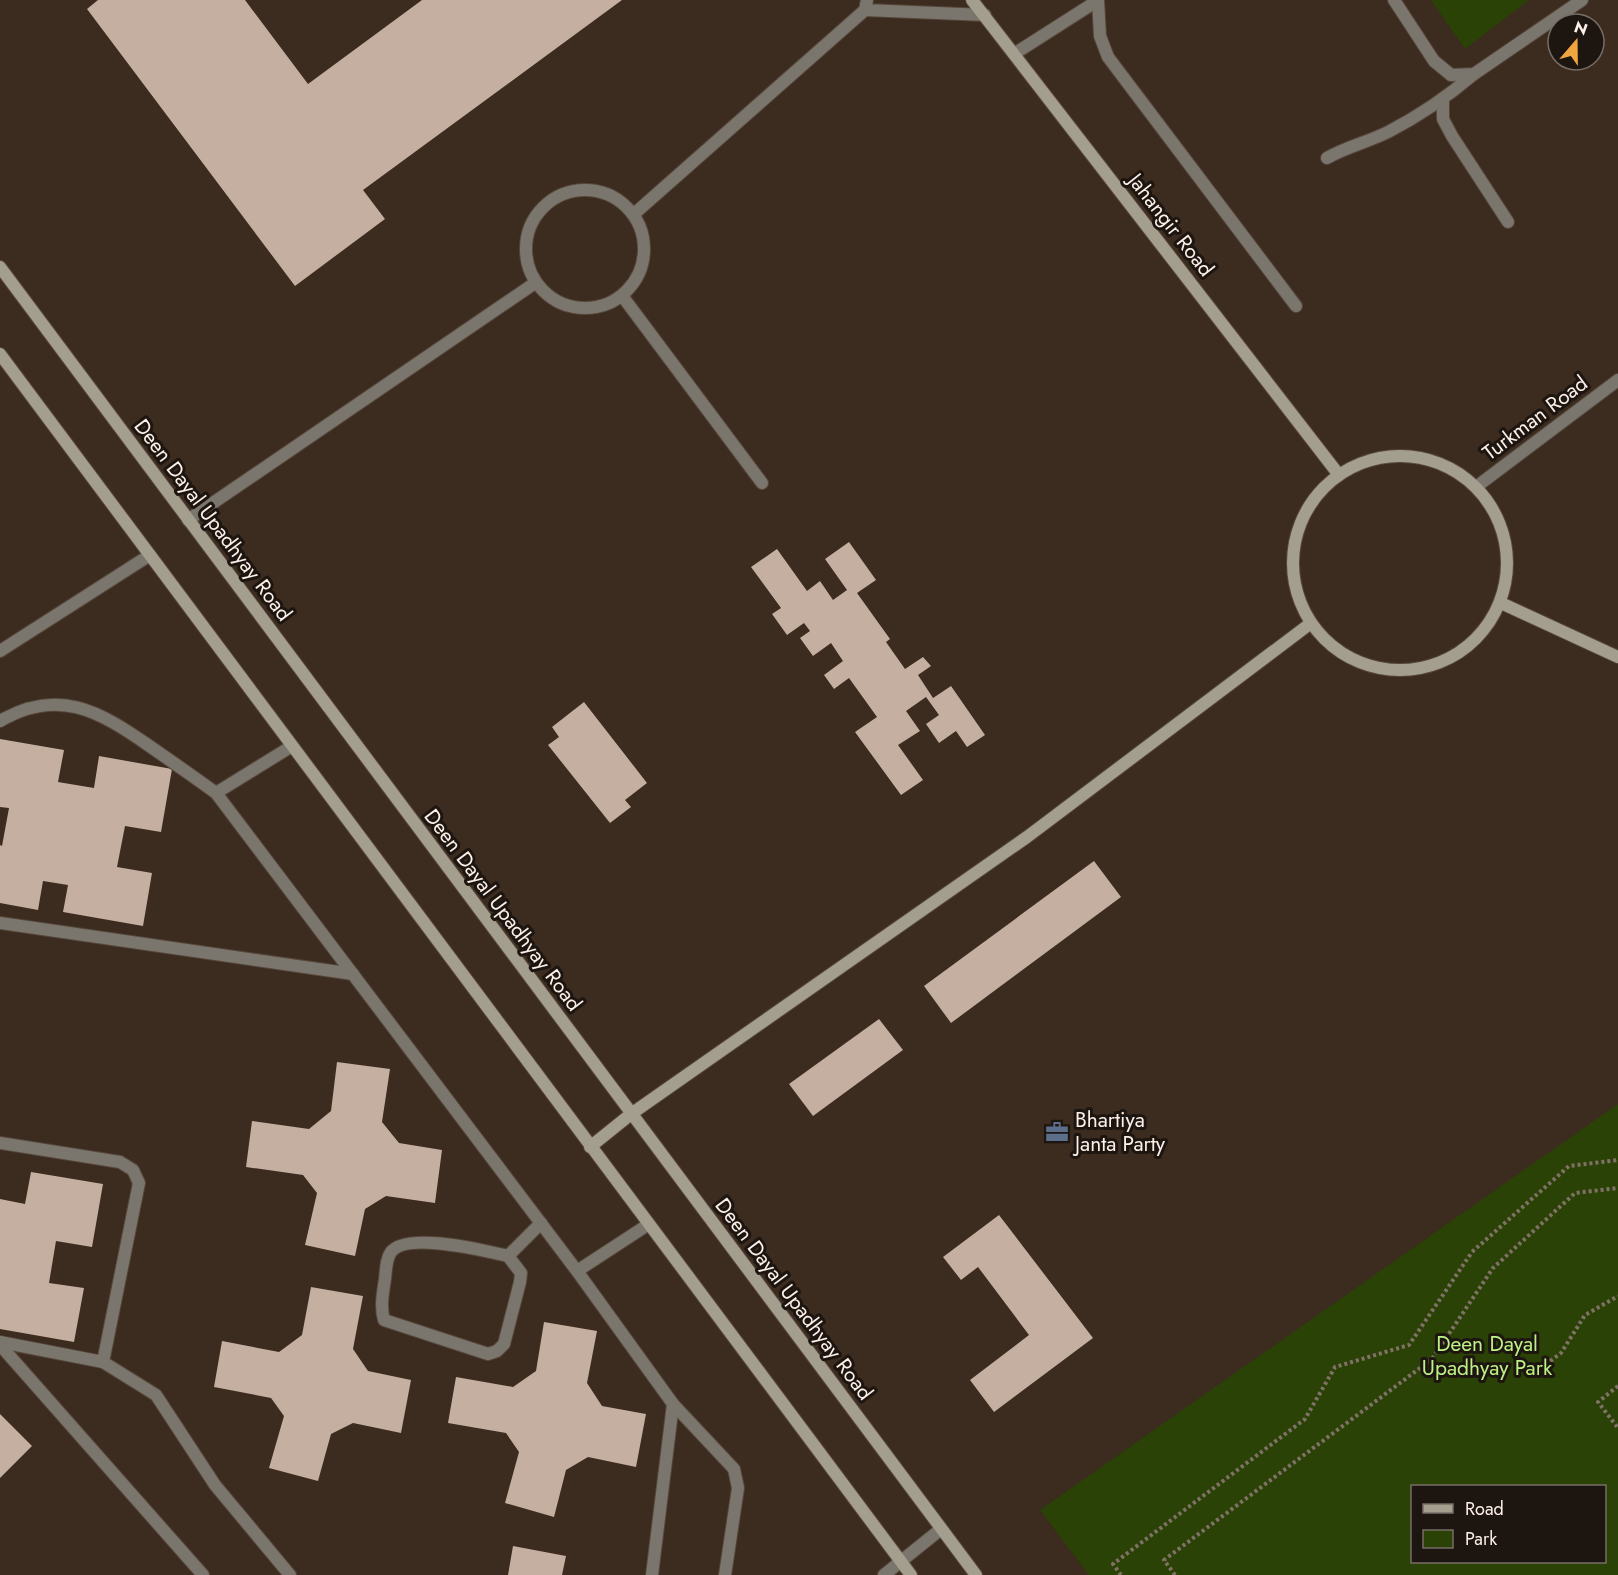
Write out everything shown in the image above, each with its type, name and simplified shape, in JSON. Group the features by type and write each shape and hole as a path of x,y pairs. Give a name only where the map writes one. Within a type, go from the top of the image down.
{"main road":[{"name":"Jahangir Road","path":"972,0 1339,475"},
{"name":"Deen Dayal Upadhyay Road","path":"0,267 976,1575"},
{"path":"0,354 911,1575"},
{"path":"1405,456 1442,464 1476,487 1498,517 1508,554 1501,603 1481,635 1452,658 1433,666 1396,671 1359,662 1333,647 1311,623 1295,589 1292,559 1300,523 1320,491 1339,475 1373,459 1405,456"},
{"path":"1501,603 1618,657"},
{"path":"590,1147 631,1114 1027,837 1311,623"}],"street":[{"path":"1014,54 1098,0 1100,36 1108,57 1296,306"},
{"path":"1394,0 1434,61 1451,75 1474,74"},
{"path":"1327,158 1386,133 1443,101 1474,74 1582,0"},
{"path":"634,214 866,5 984,15"},
{"path":"1443,101 1443,119 1452,136 1508,222"},
{"path":"582,189 611,195 634,214 643,233 646,252 640,275 623,297 603,307 580,309 553,300 535,283 527,263 526,241 532,220 543,207 562,194 582,189"},
{"path":"188,519 535,283"},
{"path":"623,297 762,483"},
{"name":"Turkman Road","path":"1476,487 1618,380"},
{"path":"0,651 150,555"},
{"path":"0,721 14,713 51,703 83,707 109,718 216,793 578,1271 673,1404 734,1469 738,1488 724,1575"},
{"path":"216,793 292,746"},
{"path":"0,923 352,974"},
{"path":"0,1143 120,1162 133,1170 139,1184 103,1362"},
{"path":"508,1256 541,1223"},
{"path":"578,1271 649,1224"},
{"path":"403,1244 447,1244 508,1256 521,1273 520,1282 504,1344 497,1351 488,1354 384,1320 381,1309 388,1258 393,1250 403,1244"},
{"path":"0,1344 103,1362 156,1395 215,1485 290,1575"},
{"path":"0,1344 202,1575"},
{"path":"652,1575 673,1404"},
{"path":"884,1575 941,1529"}],"path":[{"path":"1121,1575 1113,1564 1305,1419 1335,1367 1409,1345 1472,1252 1569,1166 1618,1160"},
{"path":"1175,1575 1164,1560 1432,1359 1493,1268 1575,1193 1618,1188"},
{"path":"1536,1372 1561,1353 1585,1315 1618,1296"},
{"path":"1618,1386 1598,1402 1618,1428"}],"green space":[{"path":"1431,0 1529,0 1465,49"},
{"name":"Deen Dayal Upadhyay Park","path":"1618,1104 1618,1575 1089,1575 1040,1510"}],"building":[{"path":"98,0 245,0 308,84 422,0 622,0 363,190 385,219 295,286 87,9"},
{"path":"849,542 876,580 857,593 890,639 886,642 905,669 923,657 931,666 918,675 933,698 951,686 985,735 967,747 956,731 939,743 926,724 939,715 926,697 906,711 920,731 898,745 923,780 901,795 855,732 877,717 849,678 834,689 824,675 843,661 831,643 813,656 800,638 810,631 804,623 787,635 772,614 781,608 751,567 777,549 807,591 820,581 833,600 847,590 825,559"},
{"path":"584,702 647,783 625,800 631,807 610,823 548,745 559,737 552,727"},
{"path":"0,739 64,750 58,782 94,788 99,756 172,769 161,832 125,826 117,867 152,873 143,926 63,912 68,885 43,881 38,910 0,903 0,845 2,846 9,808 0,807"},
{"path":"1094,861 1121,897 951,1023 924,986"},
{"path":"879,1019 903,1050 813,1116 789,1084"},
{"path":"337,1062 390,1069 382,1122 399,1143 442,1150 435,1203 386,1196 365,1209 355,1256 305,1245 317,1193 303,1175 246,1167 252,1121 309,1129 331,1111"},
{"path":"31,1172 103,1184 92,1247 56,1241 49,1283 84,1288 74,1342 0,1329 0,1199 25,1204"},
{"path":"999,1215 1093,1338 994,1412 970,1380 1029,1335 978,1267 961,1280 943,1257"},
{"path":"311,1287 363,1296 353,1349 368,1371 411,1380 401,1433 353,1423 331,1434 318,1481 269,1468 284,1416 271,1398 214,1387 222,1341 279,1352 302,1335"},
{"path":"544,1322 597,1331 587,1383 602,1406 646,1414 636,1467 588,1457 566,1470 554,1517 505,1503 519,1452 506,1433 448,1423 456,1377 513,1387 536,1371"},
{"path":"0,1414 32,1446 0,1478"},
{"path":"513,1546 566,1556 562,1575 508,1575"}],"place":[{"name":"Bhartiya Janta Party","path":"1057,1132"}]}
